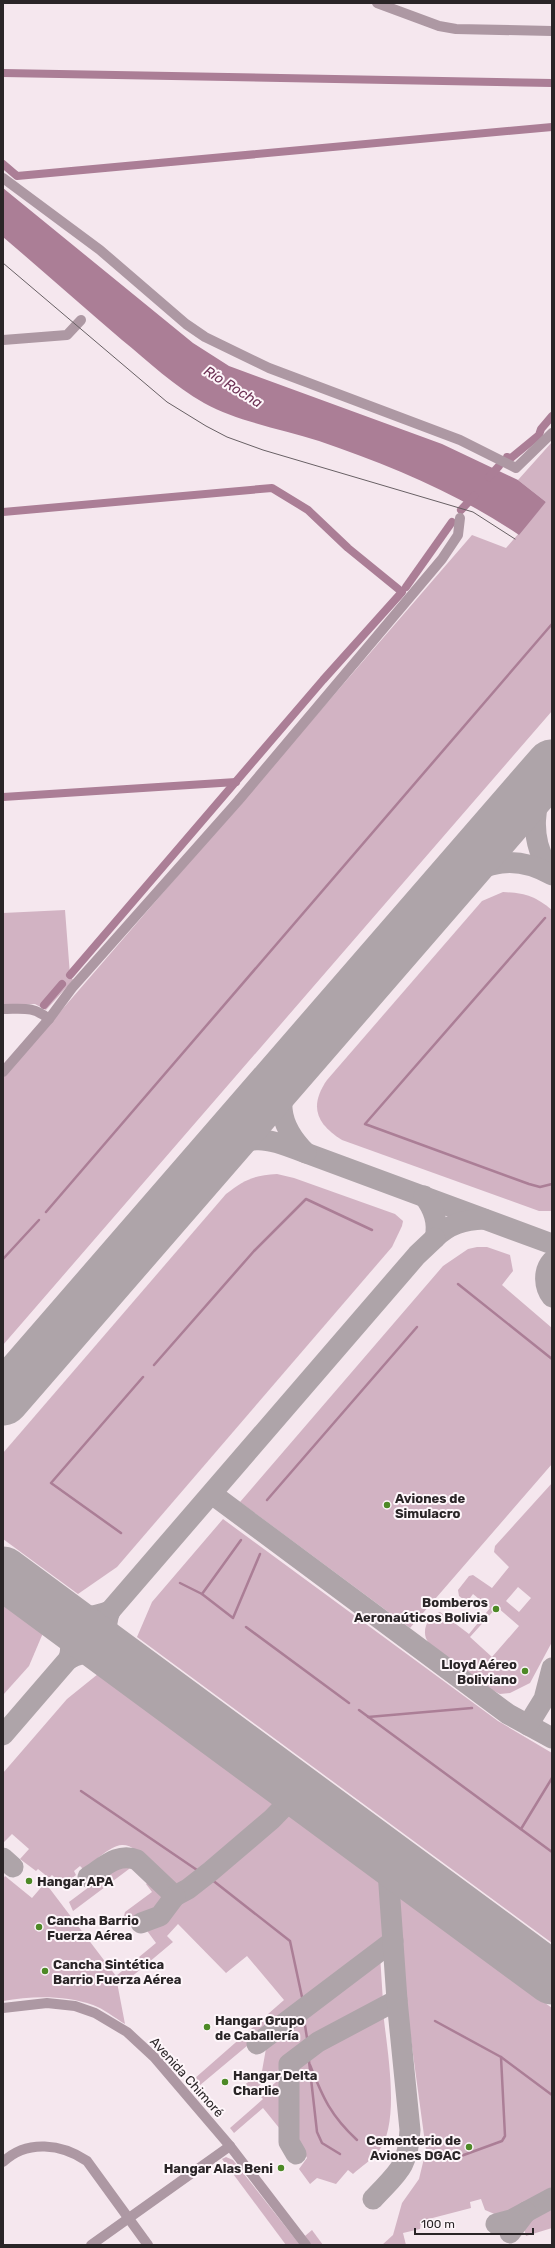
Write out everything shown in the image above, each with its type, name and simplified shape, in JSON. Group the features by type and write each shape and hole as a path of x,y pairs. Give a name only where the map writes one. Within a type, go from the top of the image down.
{"street":[{"path":"377,3 439,26 456,29 552,31"},
{"path":"3,178 100,250 186,324 231,351 269,368 460,440 516,468 552,433"},
{"path":"3,340 67,335 81,320"},
{"path":"3,1072 49,1019 72,988 238,801 446,554 458,535 460,518"},
{"path":"3,1009 28,1009 39,1011 49,1019"},
{"name":"Avenida Chimoré","path":"3,2008 48,2003 75,2006 95,2013 117,2024 154,2057 230,2146 306,2245"},
{"path":"3,2162 16,2152 31,2147 48,2146 76,2153 87,2161 148,2245"},
{"path":"91,2245 230,2146"}],"shaded area":[{"path":"552,442 552,711 3,1345 3,1078 472,535 506,548 546,502 518,480"},
{"path":"503,892 518,893 535,898 552,910 552,1211 539,1211 342,1140 326,1128 318,1114 318,1098 321,1089 327,1080 482,901"},
{"path":"65,910 70,975 73,980 46,1010 35,1004 3,1004 3,913"},
{"path":"277,1174 294,1178 395,1214 403,1221 402,1226 392,1247 117,1567 78,1594 3,1539 3,1453 226,1194 238,1185 250,1179"},
{"path":"487,1247 510,1255 513,1271 502,1285 552,1328 552,1464 410,1628 240,1502 443,1266 468,1249"},
{"path":"552,1483 552,1642 530,1683 510,1693 500,1694 488,1688 429,1643 425,1634 428,1621 435,1614 440,1612 469,1634 490,1608 473,1594 467,1602 459,1596 458,1590 469,1576 473,1575 492,1588 509,1567 494,1552 495,1546","holes":["518,1587 531,1598 519,1612 506,1601","497,1607 519,1626 492,1657 470,1637"]},
{"path":"223,1519 498,1721 552,1753 552,1943 137,1637 152,1602"},
{"path":"3,1603 43,1633 29,1666 3,1695"},
{"path":"98,1674 278,1807 264,1822 184,1888 172,1888 142,1855 129,1846 122,1845 112,1848 84,1870 80,1866 74,1871 76,1875 63,1885 52,1875 49,1878 38,1869 36,1871 20,1859 29,1849 12,1834 3,1843 3,1773 67,1699"},
{"path":"283,1811 380,1881 383,1942 354,1969 254,2040 199,2086 194,2079 284,2000 247,1956 226,1973 178,1924 167,1936 173,1942 123,1984 116,1977 125,2024 93,2005 71,1999 37,1997 3,2001 3,1879 5,1876 32,1898 44,1884 50,1889 116,1976 156,1943 145,1928 150,1922 166,1916 181,1899 227,1862"},
{"path":"126,1861 133,1866 73,1911 69,1902 93,1884 92,1882 120,1862"},
{"path":"151,1880 168,1898 161,1910 140,1921 136,1916 128,1922 124,1916 125,1912 152,1892 146,1884"},
{"path":"398,1895 552,2008 552,2191 504,2218 485,2210 481,2199 470,2202 471,2208 421,2221 420,2229 403,2233 406,2245 382,2245 393,2235 402,2203 419,2179 426,2150 405,1995"},
{"path":"380,1955 383,2002 370,2012 310,2044 254,2090 250,2086 245,2090 242,2087 262,2071 267,2043"},
{"path":"383,2010 391,2084 389,2123 385,2139 378,2152 353,2174 348,2170 336,2184 317,2178 310,2184 299,2169 307,2158 291,2127 291,2074 306,2054 318,2045 345,2029"},
{"path":"283,2076 284,2151 280,2129 263,2108 234,2133 230,2128 263,2099 260,2096"},
{"path":"226,2157 233,2160 300,2245 286,2245 222,2159"},
{"path":"552,2206 552,2228 526,2236 523,2225"},
{"path":"312,2230 323,2245 311,2245 305,2236"}],"water":[{"name":"Río Rocha","path":"3,188 193,343 229,366 442,444 518,480 546,502 519,535 447,493 397,470 319,441 260,425 217,410 193,397 107,327 3,237"}],"waterway":[{"path":"3,73 552,83"},
{"path":"3,164 17,176 552,127"},
{"path":"507,457 511,458 539,435 541,429 552,416"},
{"path":"489,477 499,466"},
{"path":"3,512 272,488 308,510 348,548 402,592 323,680 70,975"},
{"path":"461,510 474,496"},
{"path":"406,587 452,522"},
{"path":"46,1212 552,624"},
{"path":"3,797 236,782"},
{"path":"545,918 365,1124 529,1184 540,1187 552,1184"},
{"path":"44,1005 62,984"},
{"path":"154,1365 254,1251 306,1199 372,1230"},
{"path":"3,1259 39,1220"},
{"path":"458,1284 552,1359"},
{"path":"267,1500 417,1327"},
{"path":"121,1533 51,1483 143,1377"},
{"path":"202,1594 241,1540"},
{"path":"180,1583 202,1594 233,1618 260,1554"},
{"path":"246,1627 349,1703"},
{"path":"368,1717 472,1708"},
{"path":"359,1710 552,1852"},
{"path":"521,1829 552,1778"},
{"path":"81,1791 197,1870"},
{"path":"211,1879 290,1941 302,1997"},
{"path":"304,2019 307,2038"},
{"path":"435,2021 501,2057 552,2095"},
{"path":"461,2156 502,2141 505,2136 501,2057"},
{"path":"309,2061 317,2132 322,2143 340,2154"},
{"path":"310,2065 319,2087 334,2114 357,2140"}],"taxiway":[{"path":"552,767 540,793 536,820 536,834 539,847 544,860 552,873"},
{"path":"452,881 489,865 513,862 538,868 552,875"},
{"path":"209,1161 236,1145 246,1141 256,1140 266,1140 306,1153 289,1131 284,1120 282,1110 284,1087 295,1061"},
{"path":"306,1153 552,1244"},
{"path":"424,1196 435,1216 435,1238 451,1226 470,1220 484,1219"},
{"path":"3,1735 417,1255 435,1238"},
{"path":"552,1261 546,1274 547,1289 552,1297"},
{"path":"212,1494 508,1714 552,1738"},
{"path":"69,1659 71,1645 69,1633 67,1627 54,1611 82,1617 102,1614 110,1611"},
{"path":"69,1659 81,1654 92,1652 116,1657 107,1635 107,1623 110,1611"},
{"path":"528,1725 544,1699 552,1668"},
{"path":"88,1877 117,1859 130,1858 137,1860 175,1896 188,1889 211,1871 272,1819 299,1791"},
{"path":"373,2199 400,2169 407,2153 410,2130 397,2000 387,1857"},
{"path":"3,1858 13,1867"},
{"path":"141,1923 160,1916 175,1896"},
{"path":"257,2044 393,1941"},
{"path":"296,2154 289,2142 289,2064 318,2042 397,2000"},
{"path":"526,2212 552,2198"},
{"path":"496,2224 511,2220 526,2212 510,2233"}],"runway":[{"path":"3,1399 552,766"},
{"path":"3,1573 552,1978"}],"tram line":[{"path":"3,263 167,402 206,426 227,437 263,450 473,512 515,539"}],"place":[{"name":"Aviones de Simulacro","path":"387,1505"},
{"name":"Bomberos Aeronaúticos Bolivia","path":"496,1609"},
{"name":"Lloyd Aéreo Boliviano","path":"525,1671"},
{"name":"Hangar APA","path":"29,1881"},
{"name":"Cancha Barrio Fuerza Aérea","path":"39,1927"},
{"name":"Cancha Sintética Barrio Fuerza Aérea","path":"45,1971"},
{"name":"Hangar Grupo de Caballería","path":"207,2027"},
{"name":"Hangar Delta Charlie","path":"225,2082"},
{"name":"Cementerio de Aviones DGAC","path":"469,2147"},
{"name":"Hangar Alas Beni","path":"281,2168"}]}
